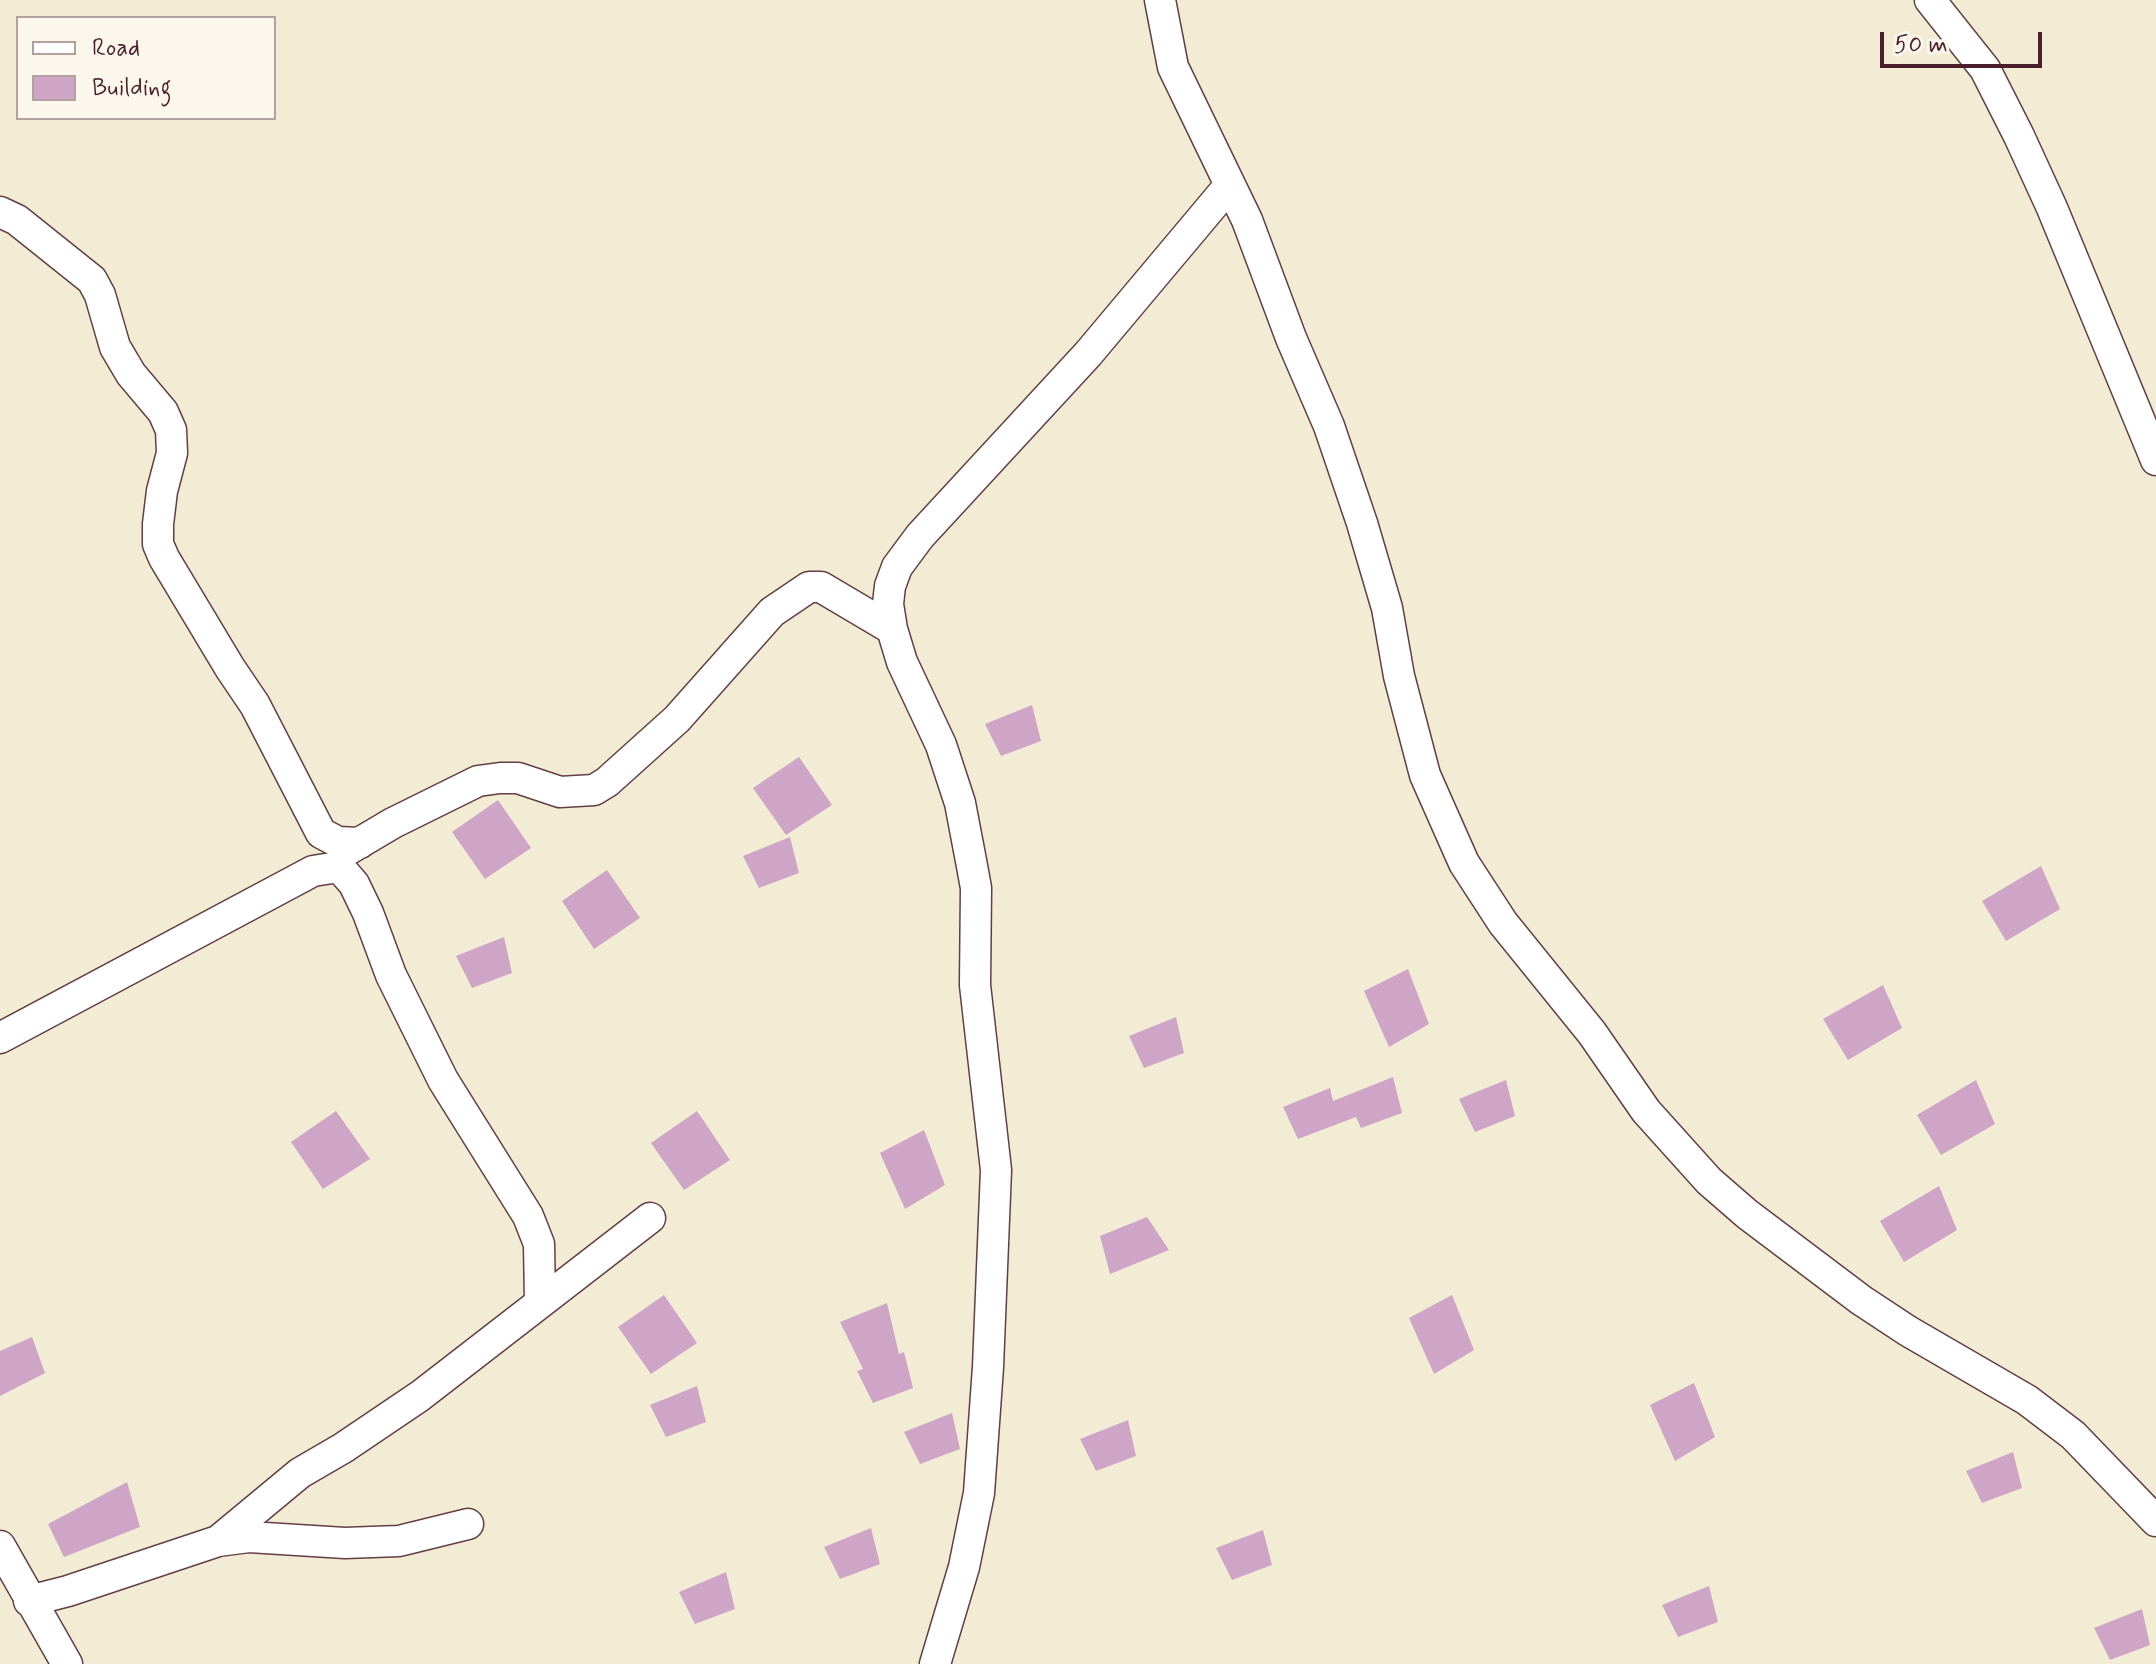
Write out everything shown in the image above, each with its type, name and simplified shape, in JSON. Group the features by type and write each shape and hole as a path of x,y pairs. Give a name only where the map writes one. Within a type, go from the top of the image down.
{"street":[{"path":"1160,0 1173,67 1247,220 1291,338 1329,426 1387,608 1399,676 1425,775 1464,863 1503,923 1592,1033 1646,1111 1709,1181 1747,1214 1861,1300 2027,1400 2073,1435 2156,1521"},
{"path":"1930,0 1985,69 2019,136 2156,460"},
{"path":"935,1664 964,1567 979,1493 996,1170 975,985 976,888 960,803 941,745 902,662 892,629 888,604 890,586 897,567 920,536 1088,354 1229,186"},
{"path":"0,212 17,220 92,280 100,295 115,347 131,374 163,412 171,430 172,453 162,491 158,524 158,544 164,558 255,705 321,833 338,842 360,843"},
{"path":"0,1038 313,871 393,823 478,781 518,778 560,792 594,790 677,719 772,612 809,587 821,587 892,629"},
{"path":"313,871 341,869 354,884 391,975 443,1080 528,1216 539,1244 540,1302"},
{"path":"218,1541 300,1473 420,1396 650,1218"},
{"path":"29,1601 218,1541 249,1537 345,1543 399,1541 468,1524"},
{"path":"0,1546 67,1664"}],"building":[{"path":"1032,705 1041,741 1001,756 985,724"},
{"path":"799,757 832,805 786,835 753,788"},
{"path":"498,800 531,848 485,879 452,832"},
{"path":"790,837 799,873 759,888 743,856"},
{"path":"2041,866 2060,909 2006,941 1982,901"},
{"path":"607,870 640,918 594,949 562,901"},
{"path":"504,937 512,973 472,988 456,956"},
{"path":"1408,969 1429,1024 1389,1047 1364,991"},
{"path":"1883,985 1902,1028 1848,1060 1823,1019"},
{"path":"1176,1017 1184,1053 1144,1068 1129,1036"},
{"path":"1393,1077 1402,1113 1361,1128 1356,1117 1298,1139 1283,1107 1330,1088 1333,1101"},
{"path":"1506,1080 1515,1116 1475,1132 1459,1099"},
{"path":"1976,1080 1995,1124 1941,1155 1917,1115"},
{"path":"336,1111 370,1159 323,1189 291,1142"},
{"path":"697,1111 730,1160 684,1190 651,1143"},
{"path":"924,1130 945,1185 905,1209 880,1153"},
{"path":"1939,1186 1957,1230 1904,1262 1880,1221"},
{"path":"1147,1217 1169,1250 1110,1274 1100,1236"},
{"path":"664,1295 697,1343 651,1374 618,1327"},
{"path":"1452,1295 1474,1350 1434,1374 1409,1318"},
{"path":"887,1303 899,1354 904,1352 913,1388 873,1403 857,1371 863,1369 840,1322"},
{"path":"32,1337 45,1373 0,1396 0,1351"},
{"path":"1694,1383 1715,1437 1675,1461 1650,1405"},
{"path":"697,1386 706,1422 666,1437 650,1405"},
{"path":"952,1413 960,1449 920,1464 904,1432"},
{"path":"1128,1420 1136,1456 1096,1471 1080,1439"},
{"path":"2013,1452 2022,1488 1982,1503 1966,1471"},
{"path":"127,1482 140,1527 64,1557 48,1524"},
{"path":"871,1528 880,1564 840,1579 824,1547"},
{"path":"1263,1530 1272,1565 1232,1580 1216,1548"},
{"path":"726,1572 735,1609 695,1624 679,1592"},
{"path":"1709,1586 1718,1622 1678,1637 1662,1605"},
{"path":"2142,1609 2150,1645 2110,1660 2094,1628"}]}
